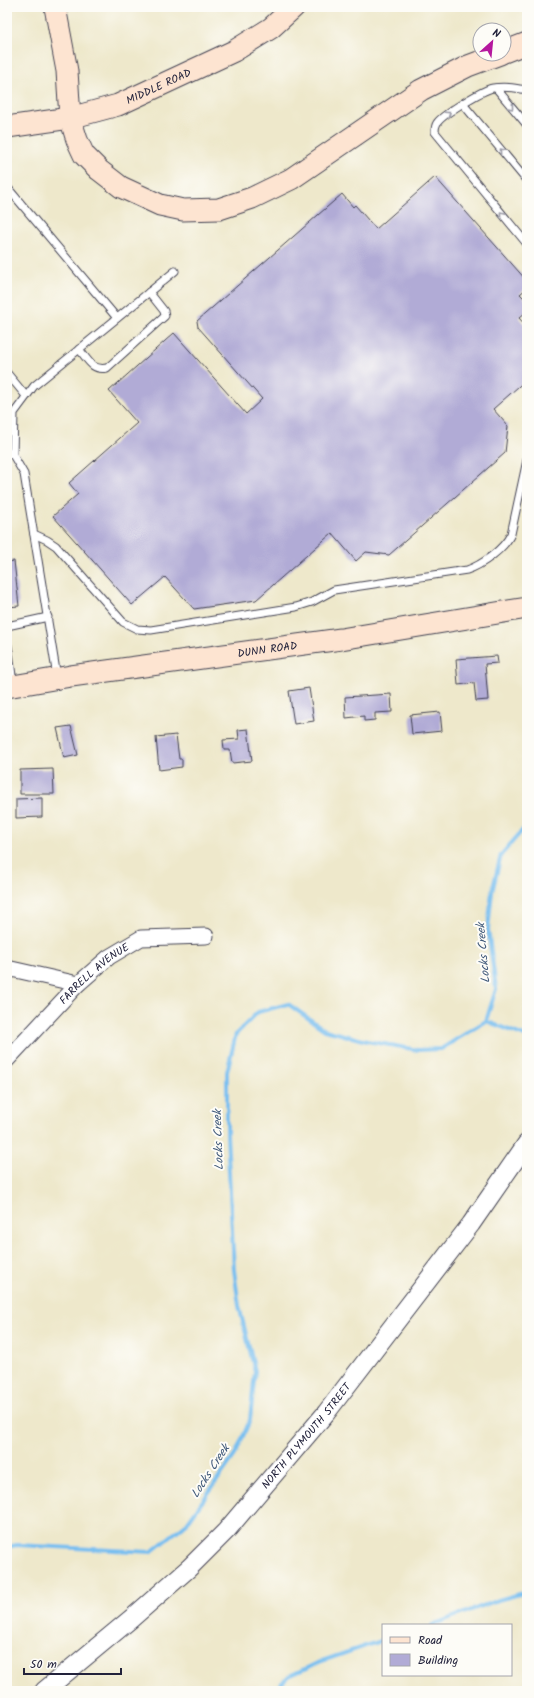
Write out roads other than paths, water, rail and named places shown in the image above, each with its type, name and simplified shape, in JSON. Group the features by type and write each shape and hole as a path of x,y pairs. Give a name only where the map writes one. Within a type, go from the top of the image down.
{"main road":[{"path":"55,7 67,71 70,118 77,140 84,155 99,170 121,187 160,205 183,210 220,209 252,198 291,179 421,90 479,62"},
{"name":"MIDDLE ROAD","path":"7,127 70,118 118,104 234,51 270,28 294,7"},
{"path":"512,49 527,43"},
{"name":"DUNN ROAD","path":"10,686 341,639 527,608"}],"street":[{"name":"FARRELL AVENUE","path":"7,1060 78,984 109,957 141,938 206,936"},
{"path":"7,968 78,984"},
{"name":"NORTH PLYMOUTH STREET","path":"44,1691 155,1598 226,1532 331,1407 471,1224 527,1144"}],"lane":[{"path":"527,90 514,87 491,88 474,96 442,118 436,124 435,132 527,244"},
{"path":"496,88 527,125"},
{"path":"463,104 527,182"},
{"path":"7,187 117,318"},
{"path":"58,678 24,474 10,454 14,413 34,386 175,271"},
{"path":"79,349 94,368 107,368 165,316 164,311 149,292"},
{"path":"7,373 26,396"},
{"path":"34,534 56,546 123,622 137,629 151,630 296,607 312,602 334,590 467,570 482,564 508,540 511,534 527,460"},
{"path":"7,626 48,617"},
{"path":"7,641 10,686"}],"waterway":[{"name":"Locks Creek","path":"7,1547 17,1545 151,1552 187,1523 235,1455 250,1420 255,1371 239,1306 234,1270 227,1134 227,1072 236,1034 258,1012 288,1004 325,1030 367,1041 418,1050 441,1049 486,1021 496,989 488,929 492,892 501,855 527,825"},
{"path":"486,1021 527,1037"},
{"path":"435,1624 498,1600 527,1592"},
{"path":"274,1691 289,1676 322,1661 382,1640"}]}
